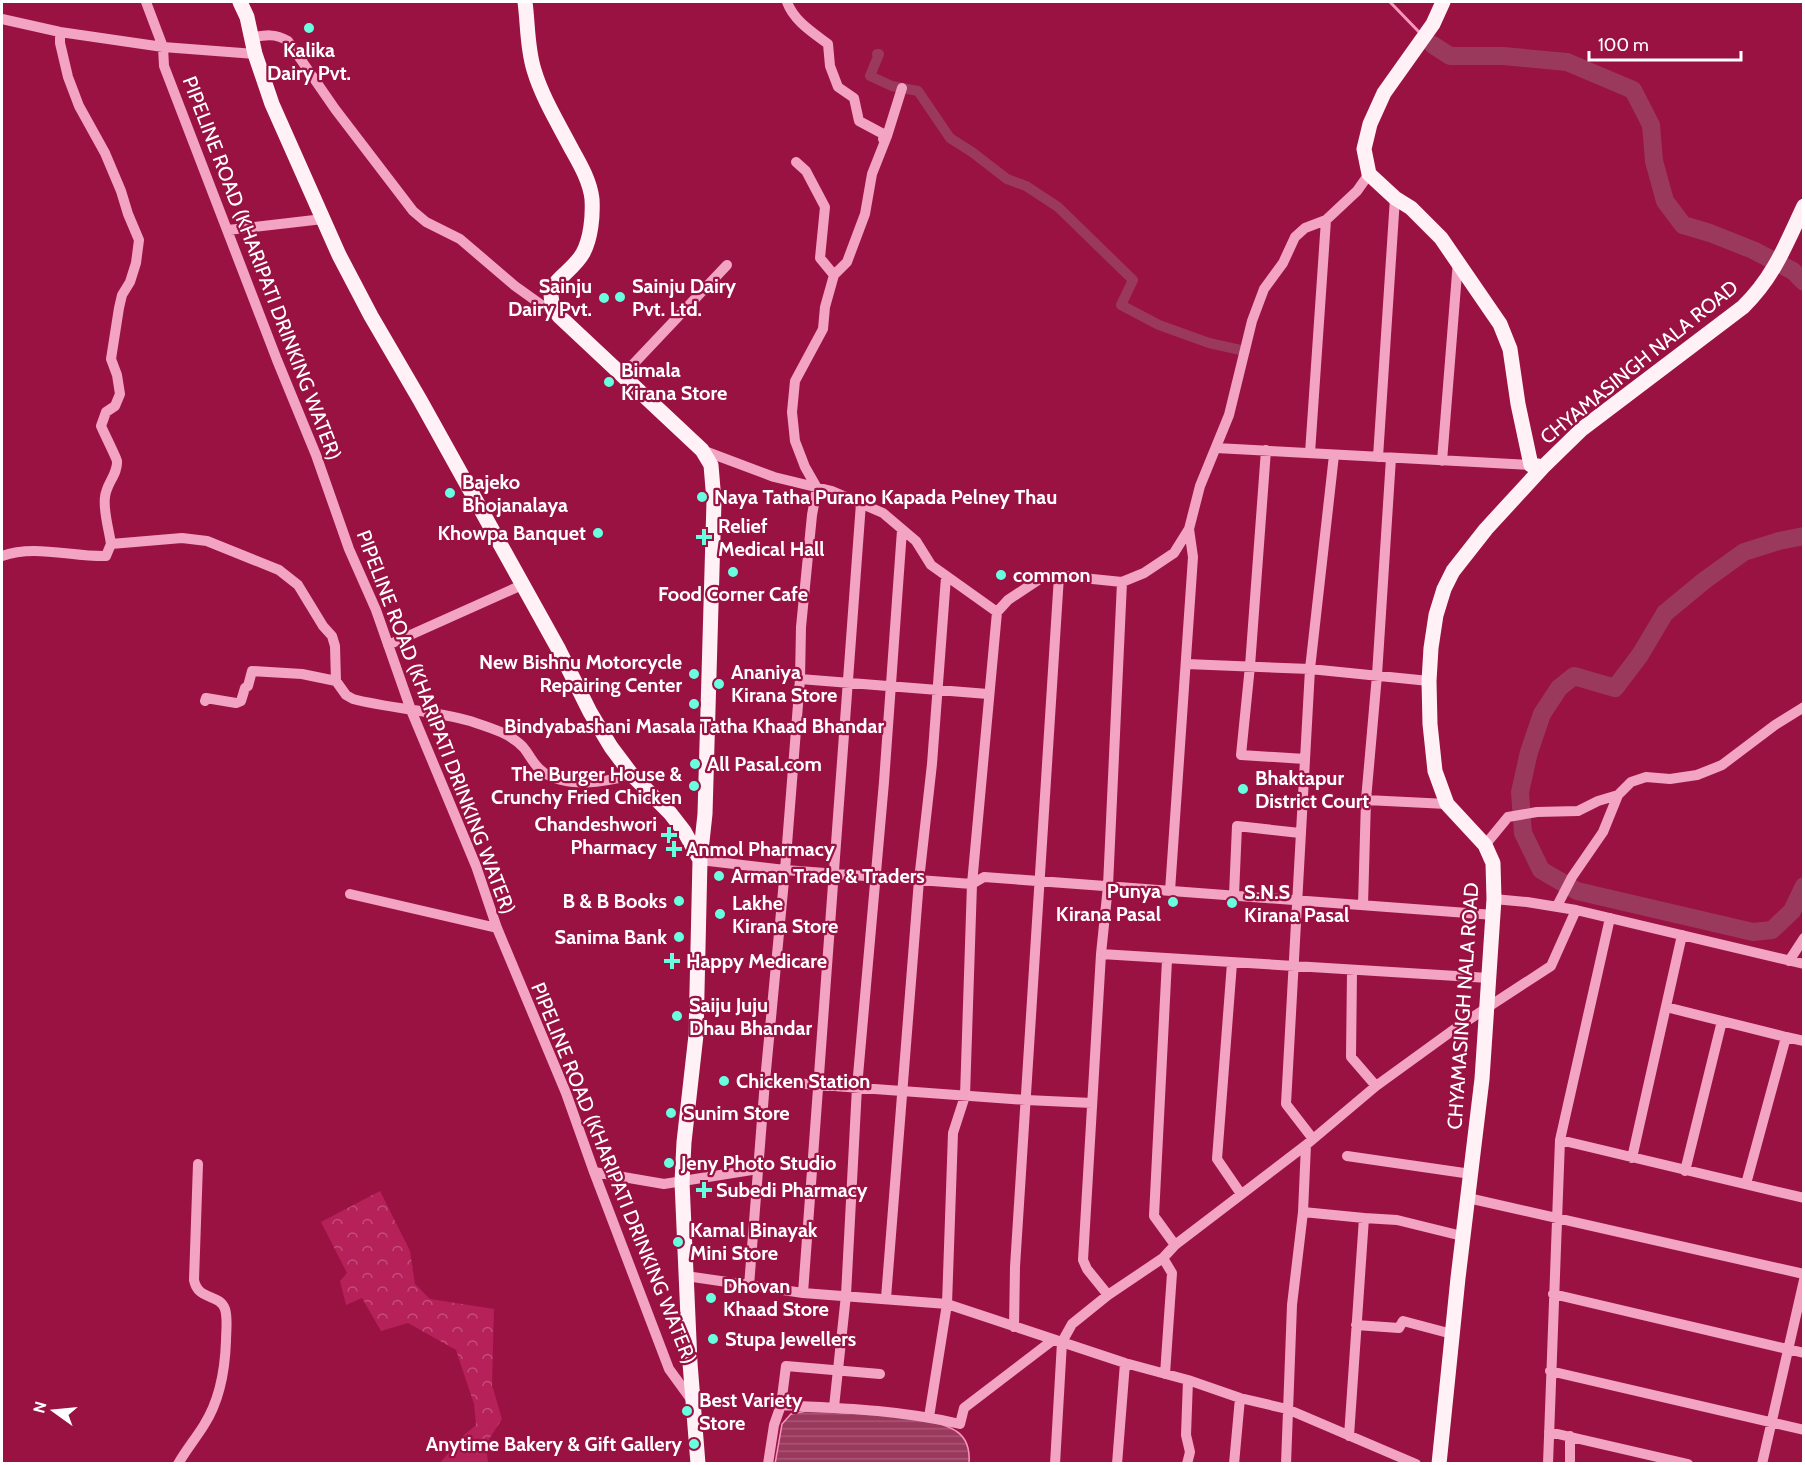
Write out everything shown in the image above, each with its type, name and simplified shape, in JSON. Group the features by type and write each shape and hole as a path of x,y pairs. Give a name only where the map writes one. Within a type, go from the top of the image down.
{"main road":[{"path":"240,2 247,17 250,38 272,104 339,255 371,316 611,747 632,775 670,813 684,831 700,860"},
{"path":"525,2 534,69 554,117 583,168 592,198 585,251 553,287 550,293 552,306 559,316 702,450 711,465 714,501 705,814 700,860 696,1035 684,1142 682,1182 698,1464"},
{"path":"1443,2 1433,24 1384,93 1370,124 1364,149 1369,174 1395,198 1411,208 1441,238 1500,324 1510,349 1518,404 1537,466"},
{"name":"CHYAMASINGH NALA ROAD","path":"1439,1464 1488,1007 1494,899 1493,863 1485,845 1448,804 1435,771 1430,724 1429,681 1436,615 1453,571 1537,466 1743,307 1768,280 1803,206"}],"street":[{"name":"PIPELINE ROAD (KHARIPATI DRINKING WATER)","path":"146,2 163,47 164,66 280,369 316,455 349,549 376,610 411,710 476,866 497,928 566,1093 669,1369 693,1402"},
{"path":"787,2 791,14 828,44 830,66 838,87 854,98 859,121 887,136"},
{"path":"2,19 60,32 163,47 255,54"},
{"path":"2,556 11,552 31,551 106,556 111,544 104,499 107,485 116,471 117,459 109,447 101,426 106,412 115,406 120,394 117,375 111,359 118,308 136,263 139,240 105,153 79,106 60,43 60,32"},
{"path":"250,38 268,34 288,41 335,109 413,211 426,222 460,239 515,286 543,306 552,306"},
{"path":"749,1286 765,1080 785,870 800,679 801,627 812,515 817,488 805,467 795,441 792,412 795,381 823,329 825,307 834,275 847,262 865,214 872,174 902,88"},
{"path":"878,143 887,136"},
{"path":"796,162 806,171 825,207 820,258 834,275"},
{"path":"929,1417 946,1304 953,1133 965,1096 972,884 997,612 1008,600 1041,578 1053,575 1122,582 1144,573 1174,552 1189,529 1200,486 1228,415 1252,321 1264,289 1283,263 1295,237 1305,228 1326,220 1357,191 1369,174"},
{"path":"1378,458 1395,198"},
{"path":"228,230 323,219"},
{"path":"1310,453 1326,220"},
{"path":"1442,461 1458,261"},
{"path":"622,376 728,265"},
{"path":"1216,448 1537,466"},
{"path":"702,450 774,477 832,491 883,513 916,541 931,565 997,612"},
{"path":"1266,450 1241,755 1305,759"},
{"path":"1286,1464 1292,1305 1310,1142 1286,1104 1310,669 1334,455"},
{"path":"1363,905 1366,800 1377,675 1391,459"},
{"path":"803,1293 861,503"},
{"path":"1170,891 1193,557 1189,529"},
{"path":"834,1407 846,1295 857,1087 876,877 902,530"},
{"path":"111,544 182,538 207,541 279,570 298,585 323,626 332,636 335,646 336,681 353,699 468,721 509,736 523,747 540,770 562,781 613,780 632,775"},
{"path":"1014,1327 1015,1267 1059,576"},
{"path":"886,1298 946,577"},
{"path":"1108,1295 1087,1269 1083,1260 1101,954 1108,886 1122,582"},
{"path":"388,645 522,585"},
{"path":"1186,664 1310,669 1429,681"},
{"path":"205,701 206,698 236,703 240,701 248,686 252,671 302,674 336,681"},
{"path":"800,679 988,694"},
{"path":"1558,902 1603,832 1618,795 1631,782 1646,777 1670,778 1697,775 1722,765 1775,724 1803,707"},
{"path":"1485,845 1508,817 1537,812 1578,811 1598,801 1618,795"},
{"path":"1366,800 1448,804"},
{"path":"1234,895 1237,826 1300,833"},
{"path":"700,860 785,870 972,884 984,877 1494,915"},
{"path":"350,894 497,928"},
{"path":"1494,899 1558,902 1576,910 1803,964"},
{"path":"781,1405 834,1407 929,1417 960,1424 964,1408 1057,1341 1072,1324 1108,1295 1163,1258 1175,1245 1310,1142 1376,1086 1456,1028 1551,966 1576,910"},
{"path":"1548,1464 1560,1140 1610,918"},
{"path":"1632,1158 1682,935"},
{"path":"1789,961 1803,938"},
{"path":"1101,954 1167,960 1489,978"},
{"path":"1167,960 1154,1216 1175,1245"},
{"path":"1233,963 1217,1159 1241,1194"},
{"path":"1352,971 1351,1057 1376,1086"},
{"path":"1666,1007 1803,1041"},
{"path":"1686,1170 1722,1021"},
{"path":"1746,1184 1786,1037"},
{"path":"765,1080 965,1096 1092,1103"},
{"path":"1560,1140 1803,1198"},
{"path":"1347,1156 1471,1174"},
{"path":"178,1464 205,1424 216,1400 224,1374 226,1348 226,1314 223,1305 195,1288 198,1164"},
{"path":"594,1172 664,1184 758,1169"},
{"path":"1468,1198 1803,1274"},
{"path":"1304,1212 1397,1220 1462,1236"},
{"path":"1349,1436 1364,1218"},
{"path":"1163,1258 1172,1273 1165,1374"},
{"path":"686,1276 803,1293 946,1304 1125,1363 1188,1380 1240,1398 1287,1409 1416,1464"},
{"path":"1762,1464 1803,1280"},
{"path":"1553,1294 1803,1353"},
{"path":"1356,1326 1399,1328 1403,1321 1452,1334"},
{"path":"1055,1464 1057,1341"},
{"path":"1118,1464 1125,1363"},
{"path":"768,1464 774,1425 781,1405 786,1366 880,1374"},
{"path":"1550,1371 1803,1430"},
{"path":"1187,1464 1190,1452 1186,1435 1188,1380"},
{"path":"1234,1464 1240,1398"},
{"path":"1549,1431 1688,1464"},
{"path":"1570,1436 1570,1464"}],"green space":[{"path":"380,1191 410,1251 415,1284 430,1299 494,1309 492,1385 502,1419 486,1444 488,1463 440,1463 463,1436 476,1425 474,1404 456,1350 408,1323 381,1331 362,1298 346,1305 340,1281 347,1273 321,1222"}],"shaded area":[{"path":"806,1411 906,1417 943,1425 963,1437 969,1454 969,1464 775,1464 782,1424 791,1414"}],"waterway":[{"path":"1390,2 1420,33"},
{"path":"1427,39 1433,45"},
{"path":"1433,45 1450,56 1503,56 1567,62 1633,90 1651,125 1654,161 1665,201 1683,225 1753,250 1793,271 1804,282"},
{"path":"877,54 879,54 870,76 892,86 918,91 950,138 1007,179 1026,186 1058,207 1133,280 1121,305 1159,325 1209,343 1245,351"},
{"path":"1804,536 1744,552 1705,580 1665,613 1640,655 1615,688 1574,676 1559,688 1542,714 1529,752 1520,792 1523,833 1541,870 1577,891 1753,932 1772,930 1792,911 1804,886"}],"place":[{"name":"Kalika Dairy Pvt.","path":"309,28"},
{"name":"Sainju Dairy Pvt. Ltd.","path":"620,297"},
{"name":"Sainju Dairy Pvt.","path":"604,298"},
{"name":"Bimala Kirana Store","path":"609,382"},
{"name":"Bajeko Bhojanalaya","path":"450,493"},
{"name":"Naya Tatha Purano Kapada Pelney Thau","path":"702,497"},
{"name":"Khowpa Banquet","path":"598,533"},
{"name":"Relief Medical Hall","path":"704,537"},
{"name":"Food Corner Cafe","path":"733,572"},
{"name":"common","path":"1001,575"},
{"name":"New Bishnu Motorcycle Repairing Center","path":"694,674"},
{"name":"Ananiya Kirana Store","path":"719,684"},
{"name":"Bindyabashani Masala Tatha Khaad Bhandar","path":"694,704"},
{"name":"All Pasal.com","path":"695,764"},
{"name":"The Burger House & Crunchy Fried Chicken","path":"694,786"},
{"name":"Bhaktapur District Court","path":"1243,789"},
{"name":"Chandeshwori Pharmacy","path":"669,835"},
{"name":"Anmol Pharmacy","path":"674,849"},
{"name":"Arman Trade & Traders","path":"719,876"},
{"name":"B & B Books","path":"679,901"},
{"name":"Punya Kirana Pasal","path":"1173,902"},
{"name":"S.N.S Kirana Pasal","path":"1232,903"},
{"name":"Lakhe Kirana Store","path":"720,914"},
{"name":"Sanima Bank","path":"679,937"},
{"name":"Happy Medicare","path":"672,961"},
{"name":"Saiju Juju Dhau Bhandar","path":"677,1016"},
{"name":"Chicken Station","path":"724,1081"},
{"name":"Sunim Store","path":"671,1113"},
{"name":"Jeny Photo Studio","path":"669,1163"},
{"name":"Subedi Pharmacy","path":"704,1190"},
{"name":"Kamal Binayak Mini Store","path":"678,1242"},
{"name":"Dhovan Khaad Store","path":"711,1298"},
{"name":"Stupa Jewellers","path":"713,1339"},
{"name":"Best Variety Store","path":"687,1411"},
{"name":"Anytime Bakery & Gift Gallery","path":"694,1444"}]}
